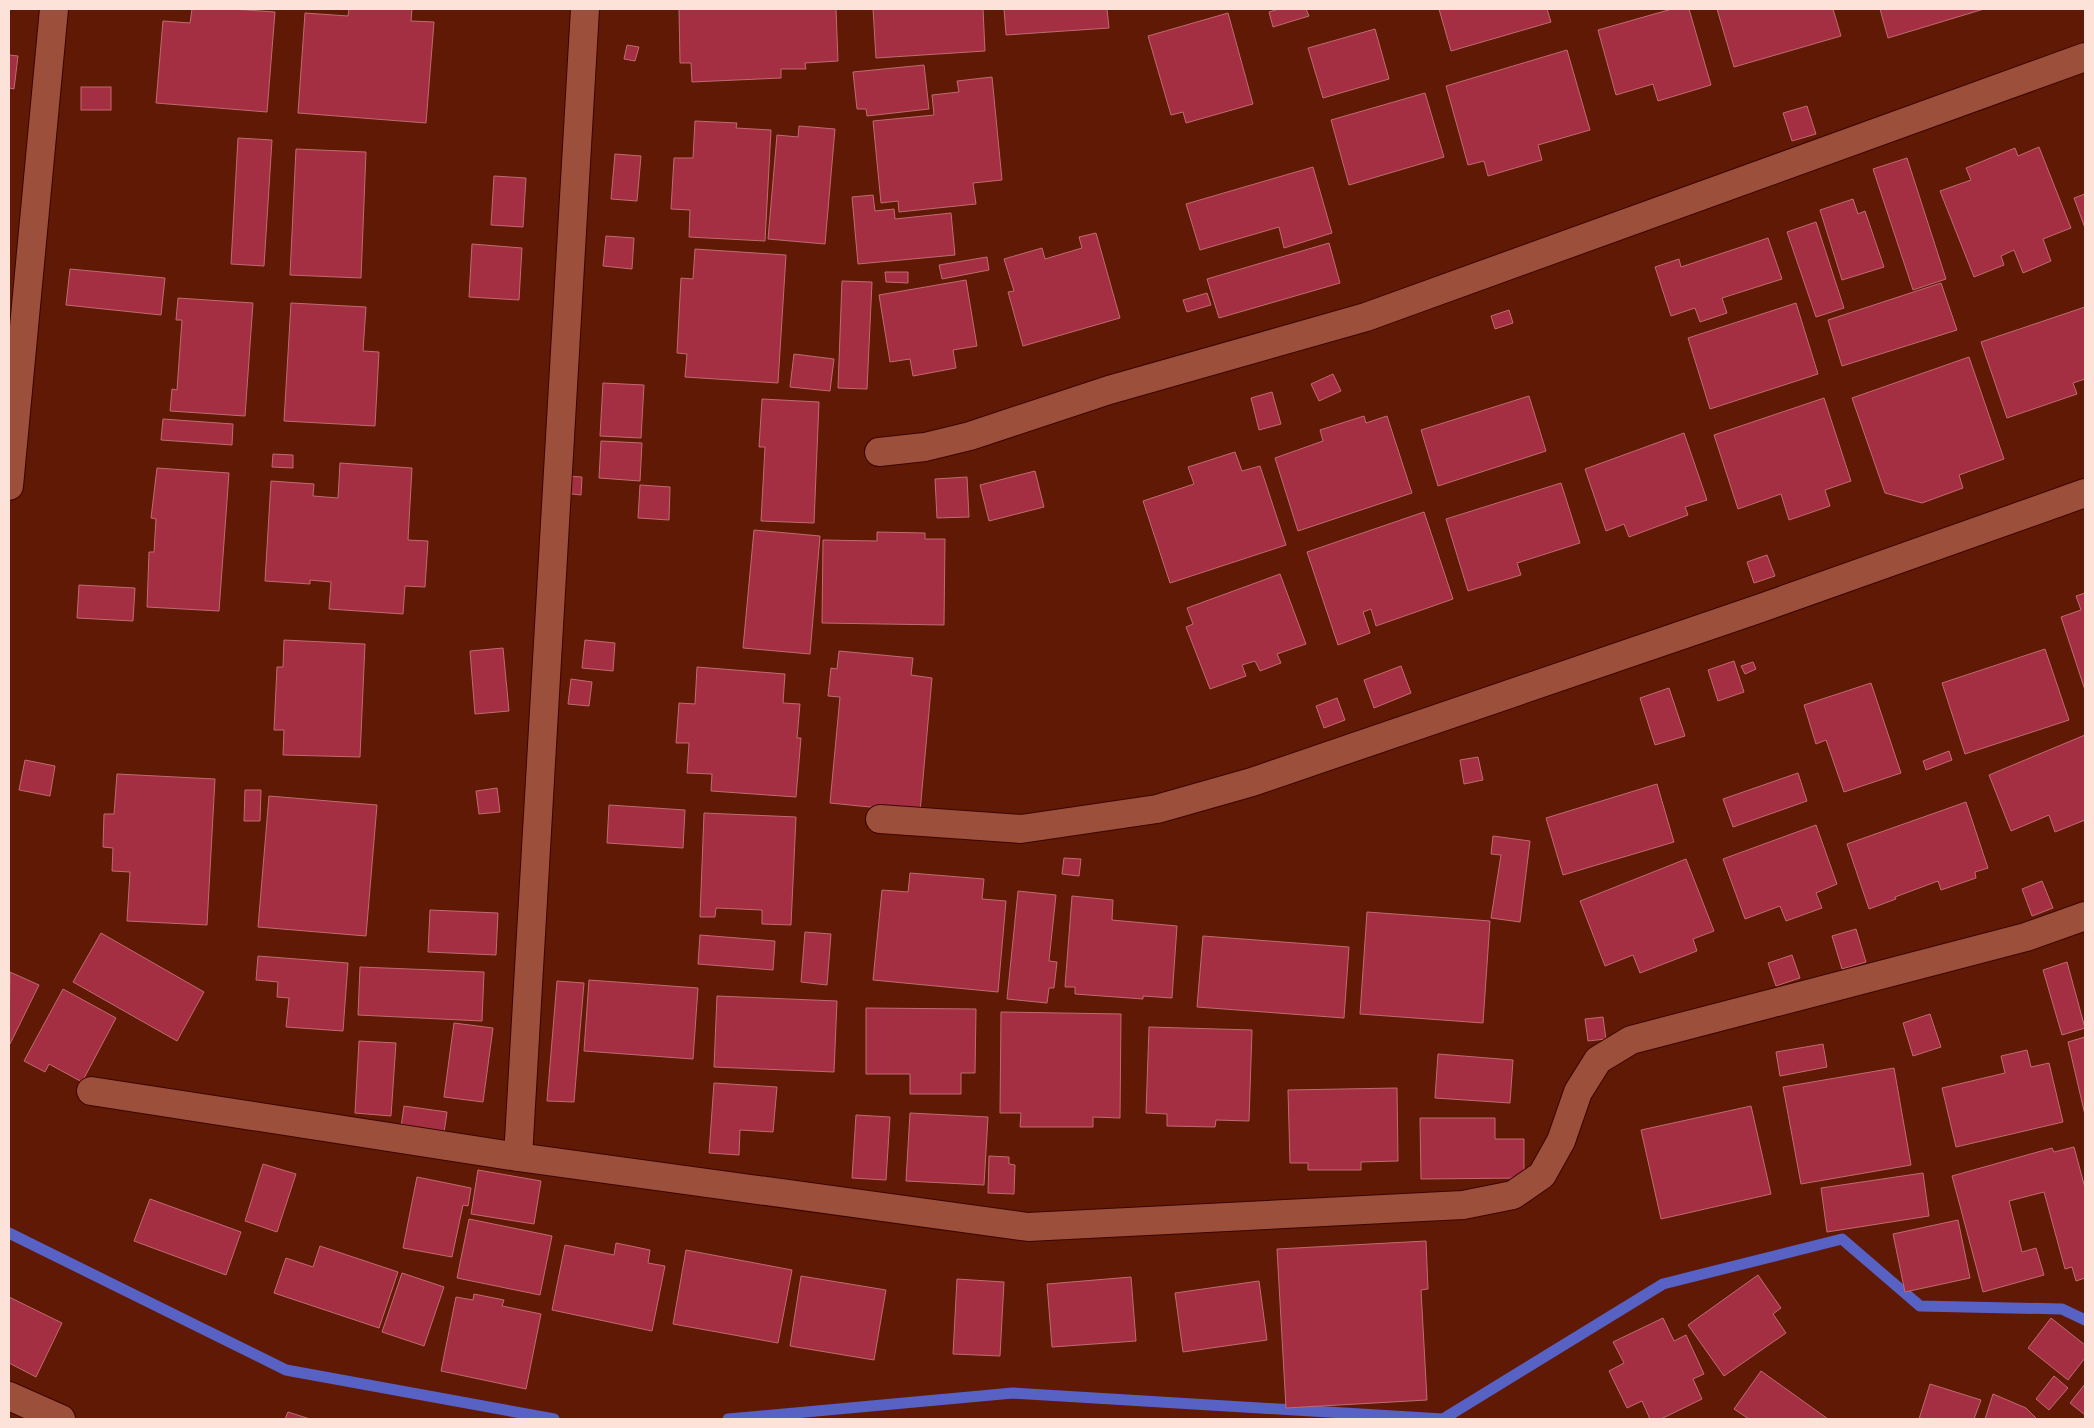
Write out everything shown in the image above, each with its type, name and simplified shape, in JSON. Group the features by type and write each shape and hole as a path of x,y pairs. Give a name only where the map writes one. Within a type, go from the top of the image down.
{"street":[{"path":"9,486 54,9"},
{"path":"518,1157 585,9"},
{"path":"879,452 925,447 970,436 1109,390 1366,316 2085,58"},
{"path":"880,819 1021,829 1157,809 1290,769 1762,608 2085,493"},
{"path":"91,1091 518,1157 1028,1227 1463,1205 1513,1195 1542,1175 1561,1141 1578,1092 1598,1060 1631,1040 2026,936 2085,916"},
{"path":"9,1396 61,1419"}],"building":[{"path":"192,9 275,12 267,112 156,103 163,21 190,23"},
{"path":"349,9 412,9 411,21 434,22 426,123 298,113 305,13 348,16"},
{"path":"679,9 836,9 838,61 805,63 806,69 781,69 781,78 692,82 691,63 680,63"},
{"path":"873,9 983,9 985,51 876,58"},
{"path":"1004,9 1107,9 1109,28 1006,35"},
{"path":"1279,9 1306,9 1309,16 1273,27 1269,12"},
{"path":"1439,9 1547,9 1551,22 1451,51"},
{"path":"1672,9 1689,9 1711,85 1658,101 1653,84 1616,95 1598,30"},
{"path":"1717,9 1833,9 1841,36 1734,67"},
{"path":"1880,9 1984,9 1888,38"},
{"path":"1228,13 1253,104 1186,123 1183,112 1171,115 1148,36"},
{"path":"1375,29 1389,79 1323,98 1308,48"},
{"path":"627,45 639,47 635,61 624,59"},
{"path":"1567,50 1590,130 1538,145 1542,160 1488,176 1484,161 1468,165 1446,86"},
{"path":"9,55 18,56 14,89 9,88"},
{"path":"924,65 929,109 867,116 866,109 857,109 853,72"},
{"path":"992,77 1002,180 973,183 976,204 899,212 898,201 881,203 873,121 934,115 932,95 959,92 957,81"},
{"path":"81,87 111,87 111,110 81,110"},
{"path":"1425,93 1444,157 1349,185 1331,120"},
{"path":"1807,106 1816,134 1792,141 1783,113"},
{"path":"695,121 737,123 736,128 771,130 765,241 689,237 690,210 671,209 674,158 693,158"},
{"path":"799,126 835,129 825,244 768,239 777,135 798,137"},
{"path":"238,138 272,140 264,266 231,264"},
{"path":"2039,147 2071,228 2043,239 2051,261 2023,273 2014,250 2001,256 2004,265 1974,277 1940,191 1971,180 1966,168 2015,148 2018,156"},
{"path":"296,149 366,152 361,278 290,275"},
{"path":"615,154 641,156 637,201 611,199"},
{"path":"1907,158 1946,279 1913,290 1873,169"},
{"path":"1313,167 1332,233 1284,248 1279,227 1200,250 1186,204"},
{"path":"494,176 526,178 523,227 491,225"},
{"path":"2085,194 2085,228 2074,198"},
{"path":"873,195 875,211 894,209 895,219 951,213 955,255 858,264 852,197"},
{"path":"1853,199 1858,214 1865,211 1884,267 1842,280 1820,210"},
{"path":"1816,222 1844,308 1816,317 1787,232"},
{"path":"1096,233 1120,318 1023,346 1008,292 1014,291 1004,259 1042,248 1045,259 1082,248 1079,237"},
{"path":"606,236 634,238 632,269 603,266"},
{"path":"1768,238 1782,279 1722,298 1727,313 1700,322 1695,308 1671,316 1655,267 1679,259 1681,267"},
{"path":"1329,243 1340,283 1219,318 1207,279"},
{"path":"472,244 522,248 519,300 469,297"},
{"path":"695,249 786,255 778,383 685,377 687,354 677,353 681,278 693,279"},
{"path":"987,257 989,270 942,279 939,265"},
{"path":"70,269 165,278 161,315 66,305"},
{"path":"885,272 908,272 908,283 886,282"},
{"path":"966,280 977,346 953,350 956,368 913,376 910,359 890,362 879,295"},
{"path":"842,281 872,282 867,389 838,388"},
{"path":"1941,283 1957,330 1842,366 1828,320"},
{"path":"1207,293 1211,305 1187,312 1183,300"},
{"path":"178,298 253,303 245,416 170,411 172,389 177,390 182,320 176,320"},
{"path":"291,303 366,307 363,351 379,352 375,426 284,421"},
{"path":"1796,303 1818,374 1710,409 1688,338"},
{"path":"2085,307 2085,379 2073,383 2077,394 2007,418 1981,342"},
{"path":"1509,310 1513,323 1495,329 1491,316"},
{"path":"794,354 834,359 830,391 790,387"},
{"path":"1969,357 2004,459 1959,475 1963,488 1922,503 1885,493 1852,398"},
{"path":"1333,374 1341,391 1319,401 1311,384"},
{"path":"603,383 644,385 641,438 600,436"},
{"path":"1272,392 1281,424 1259,430 1251,398"},
{"path":"1529,396 1546,451 1438,486 1421,430"},
{"path":"1824,398 1851,481 1825,490 1830,506 1789,520 1781,494 1738,509 1714,435"},
{"path":"762,399 819,402 814,523 761,521 765,447 759,447"},
{"path":"1364,416 1366,423 1387,416 1412,493 1298,531 1275,458 1323,441 1320,430"},
{"path":"163,419 233,424 232,445 161,440"},
{"path":"1684,433 1707,500 1685,507 1688,515 1629,537 1624,524 1606,531 1585,469"},
{"path":"601,441 642,443 640,481 599,478"},
{"path":"1235,452 1242,471 1260,466 1286,545 1170,583 1143,501 1194,484 1188,467"},
{"path":"273,454 293,455 293,468 272,467"},
{"path":"340,463 412,468 408,540 428,541 425,587 405,586 403,614 329,609 331,582 310,580 310,584 265,581 271,481 314,484 313,496 338,498"},
{"path":"157,468 229,473 219,611 147,607 149,552 154,552 156,519 151,518"},
{"path":"1035,471 1044,507 989,521 980,485"},
{"path":"565,476 582,477 581,495 564,493"},
{"path":"967,477 969,517 937,518 935,479"},
{"path":"1561,483 1580,543 1517,563 1521,575 1468,591 1446,519"},
{"path":"640,485 670,487 669,520 638,518"},
{"path":"1424,512 1453,599 1376,626 1371,609 1363,612 1370,633 1338,645 1307,552"},
{"path":"754,530 820,536 810,654 743,648"},
{"path":"877,532 925,533 925,539 945,539 944,625 822,623 823,540 877,541"},
{"path":"1767,555 1775,576 1754,583 1747,562"},
{"path":"1280,574 1306,644 1277,654 1281,663 1260,671 1255,661 1242,665 1246,676 1210,689 1186,627 1193,624 1187,608"},
{"path":"79,585 135,588 133,621 77,618"},
{"path":"2085,593 2085,690 2061,617 2081,610 2076,596"},
{"path":"284,640 365,644 360,757 283,755 284,730 274,730 277,667 283,667"},
{"path":"585,640 615,643 613,671 582,668"},
{"path":"503,648 509,711 475,714 470,651"},
{"path":"2045,649 2069,720 1965,754 1942,683"},
{"path":"839,651 913,658 911,675 932,678 920,812 830,803 840,697 828,696 831,668 837,669"},
{"path":"1734,661 1744,692 1718,701 1708,670"},
{"path":"1753,662 1756,669 1745,674 1741,666"},
{"path":"1401,666 1411,693 1374,708 1364,680"},
{"path":"697,667 785,674 783,703 800,704 797,738 801,738 796,797 711,791 712,774 687,773 689,743 676,743 679,703 695,704"},
{"path":"571,679 592,682 589,706 568,704"},
{"path":"1871,683 1901,773 1844,792 1826,740 1816,744 1804,705"},
{"path":"1669,688 1685,736 1655,745 1640,698"},
{"path":"1337,698 1345,720 1324,728 1316,706"},
{"path":"2085,735 2085,820 2055,832 2049,815 2011,831 1989,775"},
{"path":"1949,751 1952,760 1926,770 1923,761"},
{"path":"1478,757 1483,780 1464,784 1460,760"},
{"path":"25,760 55,766 50,796 19,790"},
{"path":"1798,773 1807,801 1733,827 1723,799"},
{"path":"117,774 215,779 207,925 127,921 130,872 112,871 113,848 103,847 104,814 114,814"},
{"path":"1657,784 1674,842 1563,875 1546,818"},
{"path":"497,788 500,812 479,814 476,791"},
{"path":"245,790 261,790 260,821 244,821"},
{"path":"269,796 377,805 366,936 258,927"},
{"path":"1966,802 1988,868 1975,872 1976,878 1941,890 1938,881 1869,909 1847,844"},
{"path":"609,805 685,810 683,848 607,843"},
{"path":"704,813 796,817 791,925 762,924 762,910 716,908 715,917 700,917"},
{"path":"1816,825 1837,884 1816,893 1822,908 1786,921 1780,906 1745,919 1723,859"},
{"path":"1493,836 1530,841 1520,922 1491,918 1501,855 1491,854"},
{"path":"1064,858 1081,859 1079,876 1062,874"},
{"path":"1686,859 1714,931 1693,939 1697,951 1640,973 1633,955 1605,966 1580,901"},
{"path":"910,873 984,879 982,899 1006,901 998,992 873,980 882,890 908,892"},
{"path":"2042,881 2053,908 2032,916 2022,889"},
{"path":"1018,891 1056,895 1049,961 1057,962 1054,988 1049,988 1047,1003 1007,999"},
{"path":"1072,896 1113,900 1112,920 1177,926 1172,998 1143,996 1143,999 1075,994 1075,987 1065,987"},
{"path":"430,910 498,913 496,955 428,952"},
{"path":"1367,912 1490,921 1483,1023 1360,1014"},
{"path":"1856,929 1866,962 1842,969 1832,936"},
{"path":"805,932 831,934 827,985 801,982"},
{"path":"101,933 204,992 177,1041 73,982"},
{"path":"700,935 775,941 773,970 698,964"},
{"path":"1203,936 1349,947 1344,1018 1197,1007"},
{"path":"1792,955 1800,978 1776,986 1768,963"},
{"path":"258,956 348,963 343,1031 286,1027 289,998 277,997 278,982 256,980"},
{"path":"2067,962 2085,1028 2062,1035 2043,970"},
{"path":"360,967 484,972 482,1021 358,1015"},
{"path":"10,972 39,985 10,1044 9,1043"},
{"path":"589,980 698,988 693,1059 584,1051"},
{"path":"557,981 584,983 574,1102 547,1101"},
{"path":"63,989 116,1018 82,1082 49,1064 45,1072 24,1061"},
{"path":"717,996 837,1001 834,1072 714,1067"},
{"path":"866,1008 976,1009 975,1073 961,1073 961,1094 910,1094 910,1074 866,1074"},
{"path":"1001,1012 1121,1014 1120,1118 1093,1117 1093,1127 1020,1127 1021,1113 1000,1113"},
{"path":"1930,1014 1941,1047 1913,1056 1903,1023"},
{"path":"1603,1017 1606,1039 1588,1041 1585,1019"},
{"path":"454,1023 493,1028 483,1102 444,1097"},
{"path":"1149,1027 1252,1030 1249,1121 1216,1120 1215,1127 1167,1126 1167,1114 1146,1113"},
{"path":"2085,1037 2085,1115 2068,1042"},
{"path":"359,1041 396,1043 391,1116 355,1113"},
{"path":"1823,1044 1827,1067 1780,1076 1776,1052"},
{"path":"2027,1050 2031,1067 2049,1063 2063,1122 1956,1147 1942,1088 2005,1073 2001,1056"},
{"path":"1438,1054 1513,1060 1510,1103 1435,1098"},
{"path":"1894,1068 1911,1165 1801,1184 1783,1087"},
{"path":"714,1083 777,1087 773,1132 740,1130 739,1155 709,1153"},
{"path":"1397,1088 1398,1161 1361,1162 1361,1170 1308,1170 1308,1163 1290,1163 1288,1090"},
{"path":"404,1106 447,1112 443,1140 400,1134"},
{"path":"1751,1106 1771,1194 1661,1219 1641,1130"},
{"path":"910,1113 988,1117 984,1185 906,1181"},
{"path":"856,1115 890,1117 886,1180 852,1178"},
{"path":"1420,1118 1495,1118 1495,1139 1524,1139 1524,1178 1421,1179"},
{"path":"2074,1147 2085,1188 2085,1278 2076,1281 2072,1267 2065,1269 2044,1192 2009,1201 2022,1252 2036,1248 2044,1275 1983,1292 1952,1176 2052,1148 2054,1152"},
{"path":"989,1156 1009,1157 1009,1164 1015,1165 1014,1194 988,1193"},
{"path":"263,1164 296,1174 277,1232 245,1221"},
{"path":"478,1170 541,1181 534,1224 471,1214"},
{"path":"1923,1173 1929,1216 1827,1232 1821,1188"},
{"path":"417,1177 471,1188 468,1206 463,1205 452,1257 403,1248"},
{"path":"150,1199 241,1232 226,1275 134,1241"},
{"path":"469,1219 552,1236 540,1295 457,1278"},
{"path":"1958,1220 1970,1278 1905,1292 1893,1234"},
{"path":"1426,1241 1428,1289 1421,1290 1427,1400 1286,1408 1277,1249"},
{"path":"616,1243 650,1250 648,1263 665,1266 652,1331 552,1310 565,1245 614,1255"},
{"path":"320,1246 398,1272 379,1328 274,1293 286,1258 313,1267"},
{"path":"686,1250 792,1270 778,1343 673,1324"},
{"path":"402,1273 444,1287 424,1346 382,1332"},
{"path":"1758,1275 1781,1308 1773,1314 1786,1333 1724,1376 1688,1325"},
{"path":"801,1276 886,1290 874,1360 790,1346"},
{"path":"1131,1277 1136,1341 1052,1347 1047,1284"},
{"path":"957,1279 1004,1282 1000,1356 953,1354"},
{"path":"1259,1281 1267,1340 1183,1352 1175,1293"},
{"path":"474,1294 504,1300 502,1306 541,1314 526,1389 441,1371 456,1297 473,1300"},
{"path":"9,1297 62,1323 36,1377 9,1363"},
{"path":"1663,1318 1674,1341 1686,1335 1704,1374 1693,1379 1702,1399 1661,1419 1650,1419 1642,1401 1627,1408 1609,1371 1624,1363 1613,1342"},
{"path":"2051,1318 2085,1345 2085,1358 2068,1380 2028,1348"},
{"path":"1761,1371 1828,1419 1749,1419 1734,1409"},
{"path":"2054,1376 2068,1388 2049,1410 2036,1399"},
{"path":"1930,1384 1981,1400 1974,1419 1919,1419"},
{"path":"2085,1384 2085,1415 2070,1403"},
{"path":"1993,1394 2026,1408 2037,1419 1985,1419"},
{"path":"288,1412 310,1419 285,1419"}],"waterway":[{"path":"9,1233 286,1370 554,1419"},
{"path":"728,1419 1013,1393 1443,1419 1663,1284 1842,1239 1920,1306 2062,1309 2085,1320"}]}
